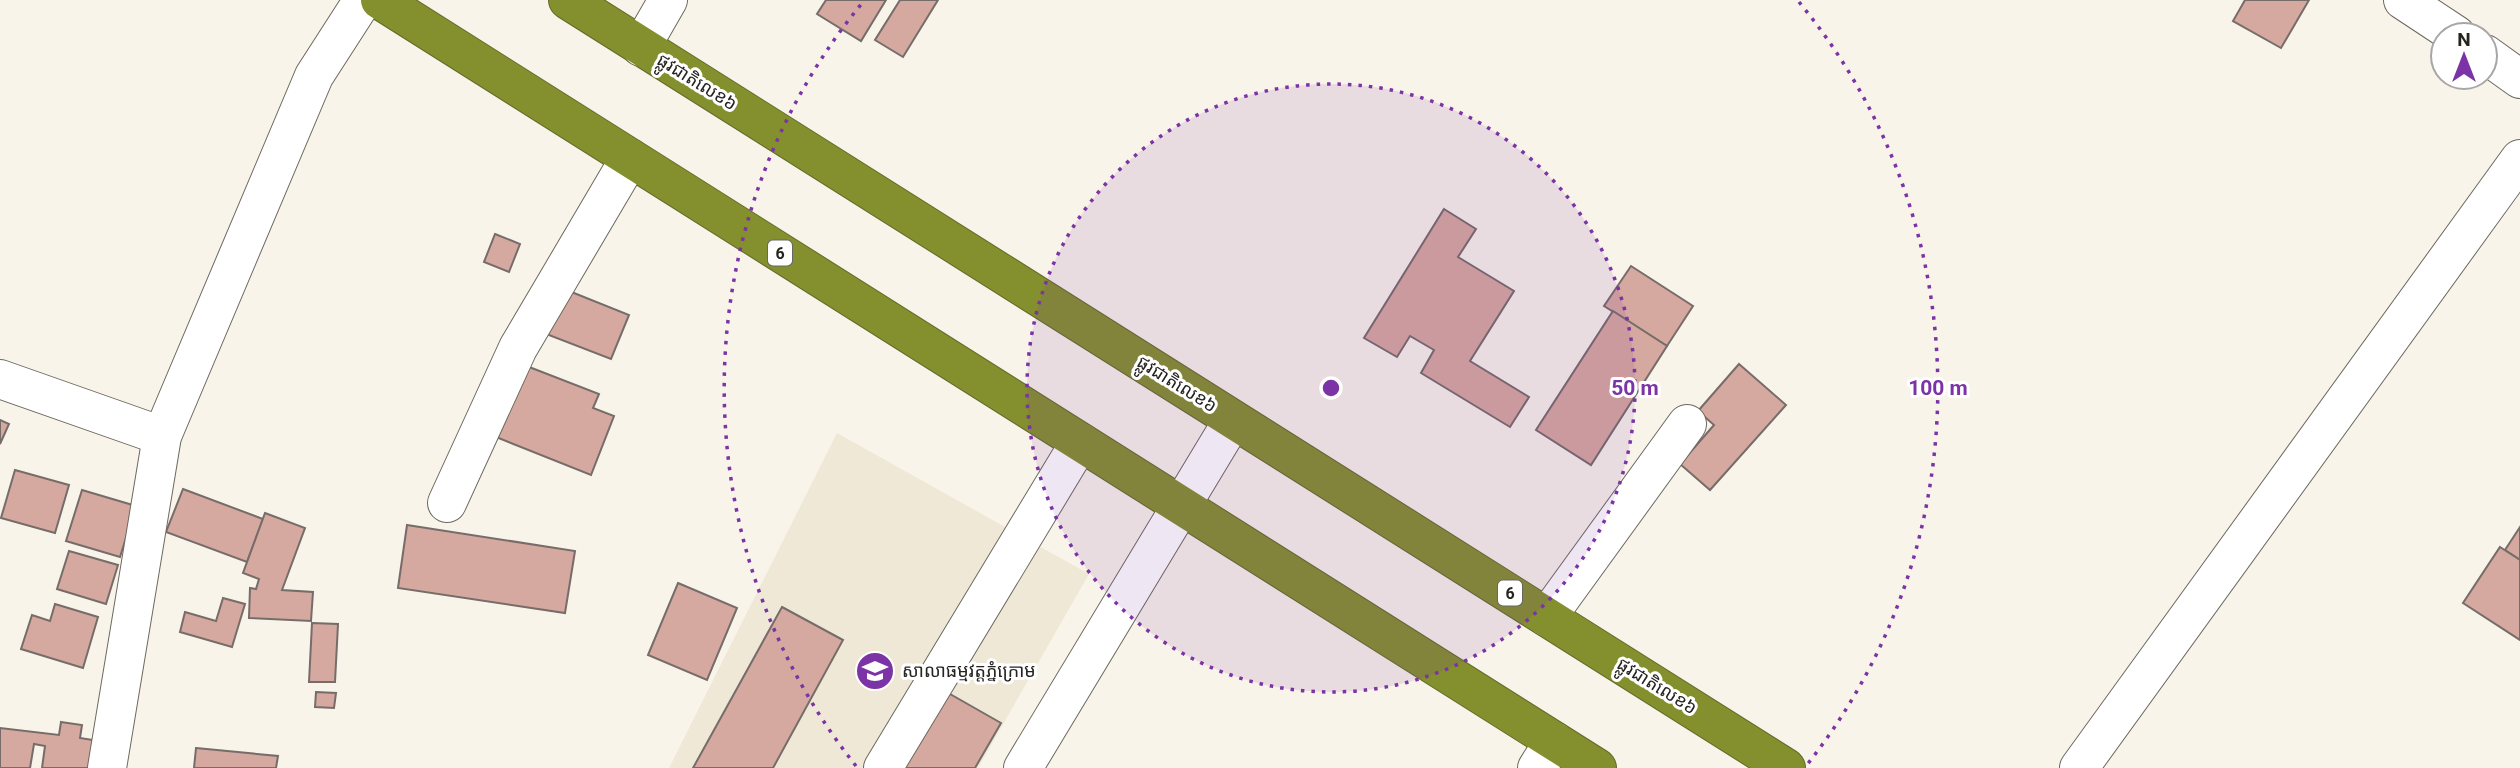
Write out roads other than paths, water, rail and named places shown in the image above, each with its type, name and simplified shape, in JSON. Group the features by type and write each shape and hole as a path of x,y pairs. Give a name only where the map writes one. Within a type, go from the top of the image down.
{"highway":[{"name":"6","path":"380,0 1181,505 1545,754 1597,768"},
{"name":"ផ្លូវជាតិលេខ៦","path":"568,0 1786,768"}],"street":[{"path":"107,768 162,436 314,76 363,0"},
{"path":"641,47 668,0"},
{"path":"2403,0 2435,21"},
{"path":"2499,64 2520,79"},
{"path":"447,503 518,348 630,158"},
{"path":"2078,768 2520,159"},
{"path":"0,379 162,436"},
{"path":"1023,768 1233,420"},
{"path":"1547,617 1687,424"},
{"path":"883,768 1080,442"}],"place":[{"name":"សាលាធម្មវត្តភ្នំក្រោម","path":"875,671"}]}
